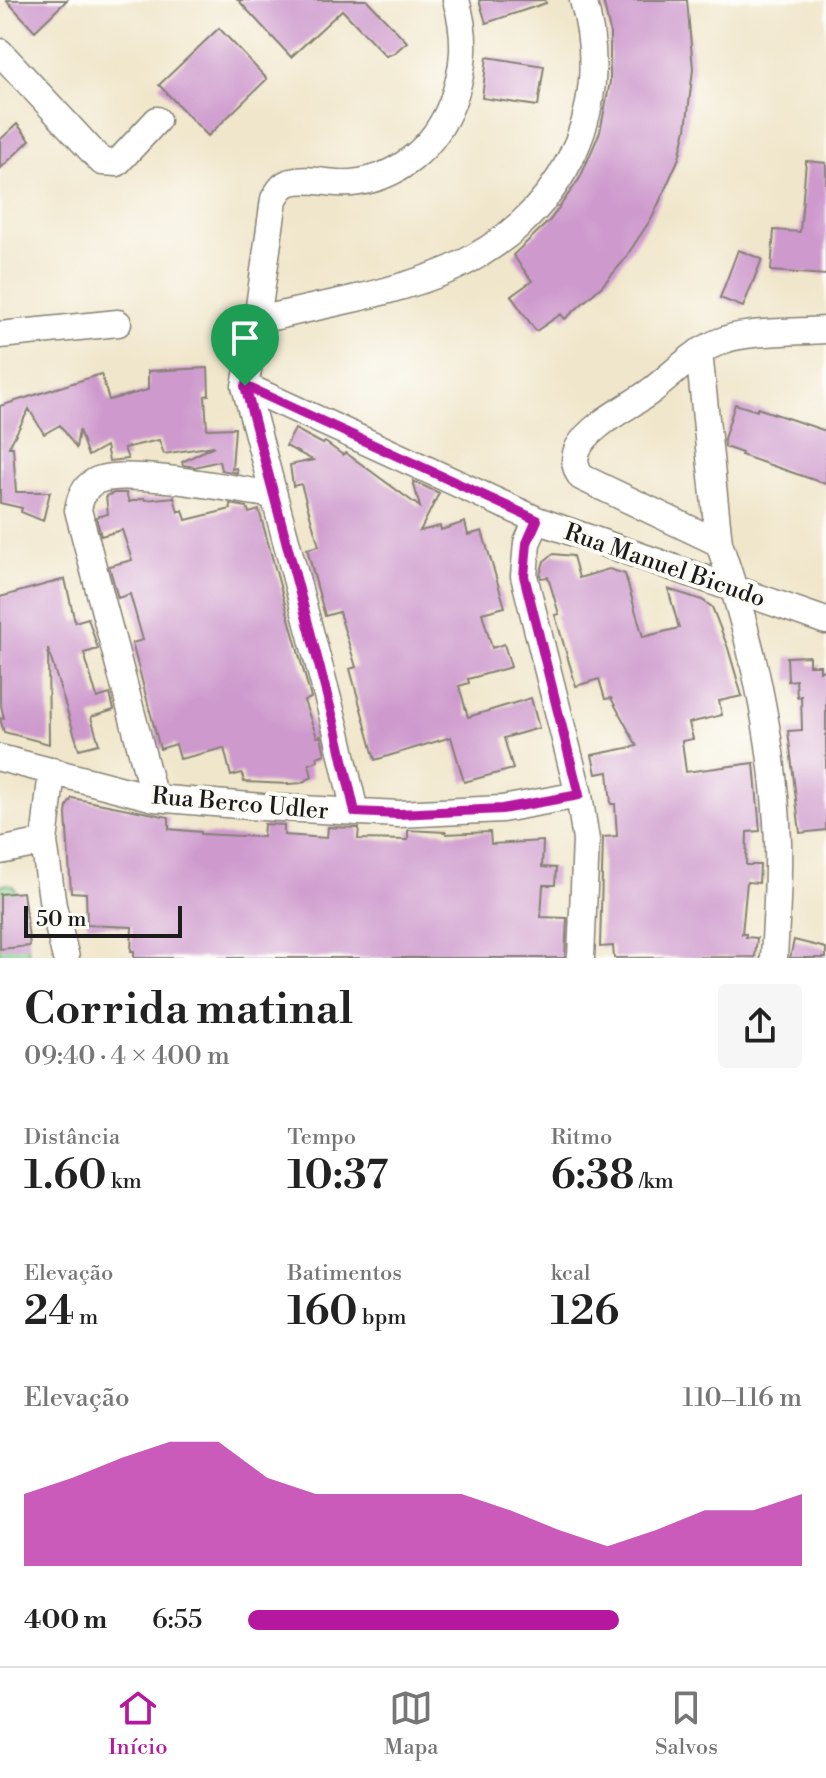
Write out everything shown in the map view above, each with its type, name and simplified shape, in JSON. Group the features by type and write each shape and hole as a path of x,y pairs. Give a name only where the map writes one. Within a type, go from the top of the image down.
{"street":[{"path":"355,812 245,386 274,199 278,191 293,181 351,183 402,168 428,146 445,120 462,67 465,41 456,0"},
{"path":"257,321 410,284 453,268 531,215 558,180 579,145 591,99 593,64 589,19 583,0"},
{"path":"0,52 102,162 117,163 157,120"},
{"path":"0,335 118,323"},
{"path":"719,543 581,477 575,461 579,447 588,435 654,389 699,352 731,337 826,330"},
{"path":"699,352 719,543 735,590 763,704 774,781 778,844 774,958"},
{"name":"Rua Manuel Bicudo","path":"245,386 537,520 826,621"},
{"path":"154,798 78,510 80,498 88,486 111,477 155,478 274,495"},
{"path":"537,520 527,543 524,576 579,795 586,840 581,958"},
{"name":"Rua Berco Udler","path":"0,758 154,798 355,812 399,814 502,809 579,795"},
{"path":"52,771 44,842 53,906 66,958"},
{"path":"0,851 44,842"}],"green space":[{"path":"9,884 17,894 30,958 0,958 0,885"}],"building":[{"path":"6,0 67,0 35,31"},
{"path":"238,0 367,0 407,42 386,56 342,10 291,57"},
{"path":"479,0 545,0 546,3 486,23"},
{"path":"603,0 687,0 693,69 686,129 679,158 653,216 622,263 565,319 561,314 536,331 511,296 532,281 513,255 550,220 580,178 600,132 610,82 610,31"},
{"path":"219,28 267,79 208,136 159,85"},
{"path":"487,57 544,66 538,106 482,98"},
{"path":"17,124 30,140 0,169 0,140"},
{"path":"806,161 826,163 826,275 771,271 774,230 800,232"},
{"path":"738,250 762,259 743,307 720,298"},
{"path":"208,368 209,395 205,396 207,429 235,428 232,469 236,468 237,473 221,470 219,461 195,467 183,465 182,462 214,446 164,454 159,440 124,448 128,459 109,461 106,446 88,456 79,430 76,448 60,425 44,434 29,409 9,447 13,447 16,492 50,492 43,521 21,512 22,508 0,503 0,406 101,374 109,400 148,390 148,371"},
{"path":"735,404 757,411 757,408 826,431 826,484 725,447 724,439"},
{"path":"295,429 323,444 325,442 343,455 346,453 420,507 413,481 439,493 420,531 440,526 441,530 465,522 468,535 482,531 505,607 482,613 492,648 504,644 511,667 468,679 469,683 459,686 468,717 531,698 539,728 504,738 513,769 464,782 451,737 375,760 350,669 356,667 339,612 325,616 307,549 319,546 301,484 293,486 290,465 313,460 286,446"},
{"path":"126,493 129,502 174,497 178,512 183,510 186,520 231,509 230,504 247,507 249,513 259,510 311,698 304,701 317,737 321,736 325,754 309,764 312,777 301,783 289,784 244,782 242,773 231,776 224,748 180,759 176,744 160,749 132,643 143,640 130,594 118,598 109,566 132,560 122,530 101,536 96,517 108,514 106,496"},
{"path":"553,554 573,556 579,578 609,569 625,574 643,637 679,628 668,589 702,600 712,607 742,696 719,701 722,715 689,723 693,739 682,741 686,772 754,763 760,831 747,832 746,865 760,865 759,883 747,882 742,934 757,938 755,957 614,958 613,946 600,947 603,837 617,836 615,804 611,804 608,772 596,774 592,755 637,746 611,698 605,699 599,679 576,686 555,615 559,614 548,577 541,578 540,575 544,561"},
{"path":"65,579 75,622 88,618 98,649 84,653 97,698 110,694 114,710 91,717 99,744 79,749 48,649 49,744 4,732 0,719 4,718 0,702 0,597"},
{"path":"809,656 809,665 820,665 820,671 826,670 826,830 800,833 788,731 802,730 801,696 797,697 796,680 788,681 787,657"},
{"path":"72,798 169,817 169,829 201,834 263,837 264,824 284,825 284,835 327,838 328,827 359,828 358,839 408,840 408,830 446,834 490,832 491,844 543,841 542,867 556,868 555,885 543,885 541,917 567,918 565,958 134,958 134,951 131,951 132,927 87,925 86,893 71,892 66,814"},
{"path":"23,892 30,946 0,949 0,894"},
{"path":"794,940 826,948 826,958 790,958"}],"route":[{"path":"245,386 537,520 527,543 524,576 579,795 502,809 399,814 355,812 245,386"}]}
